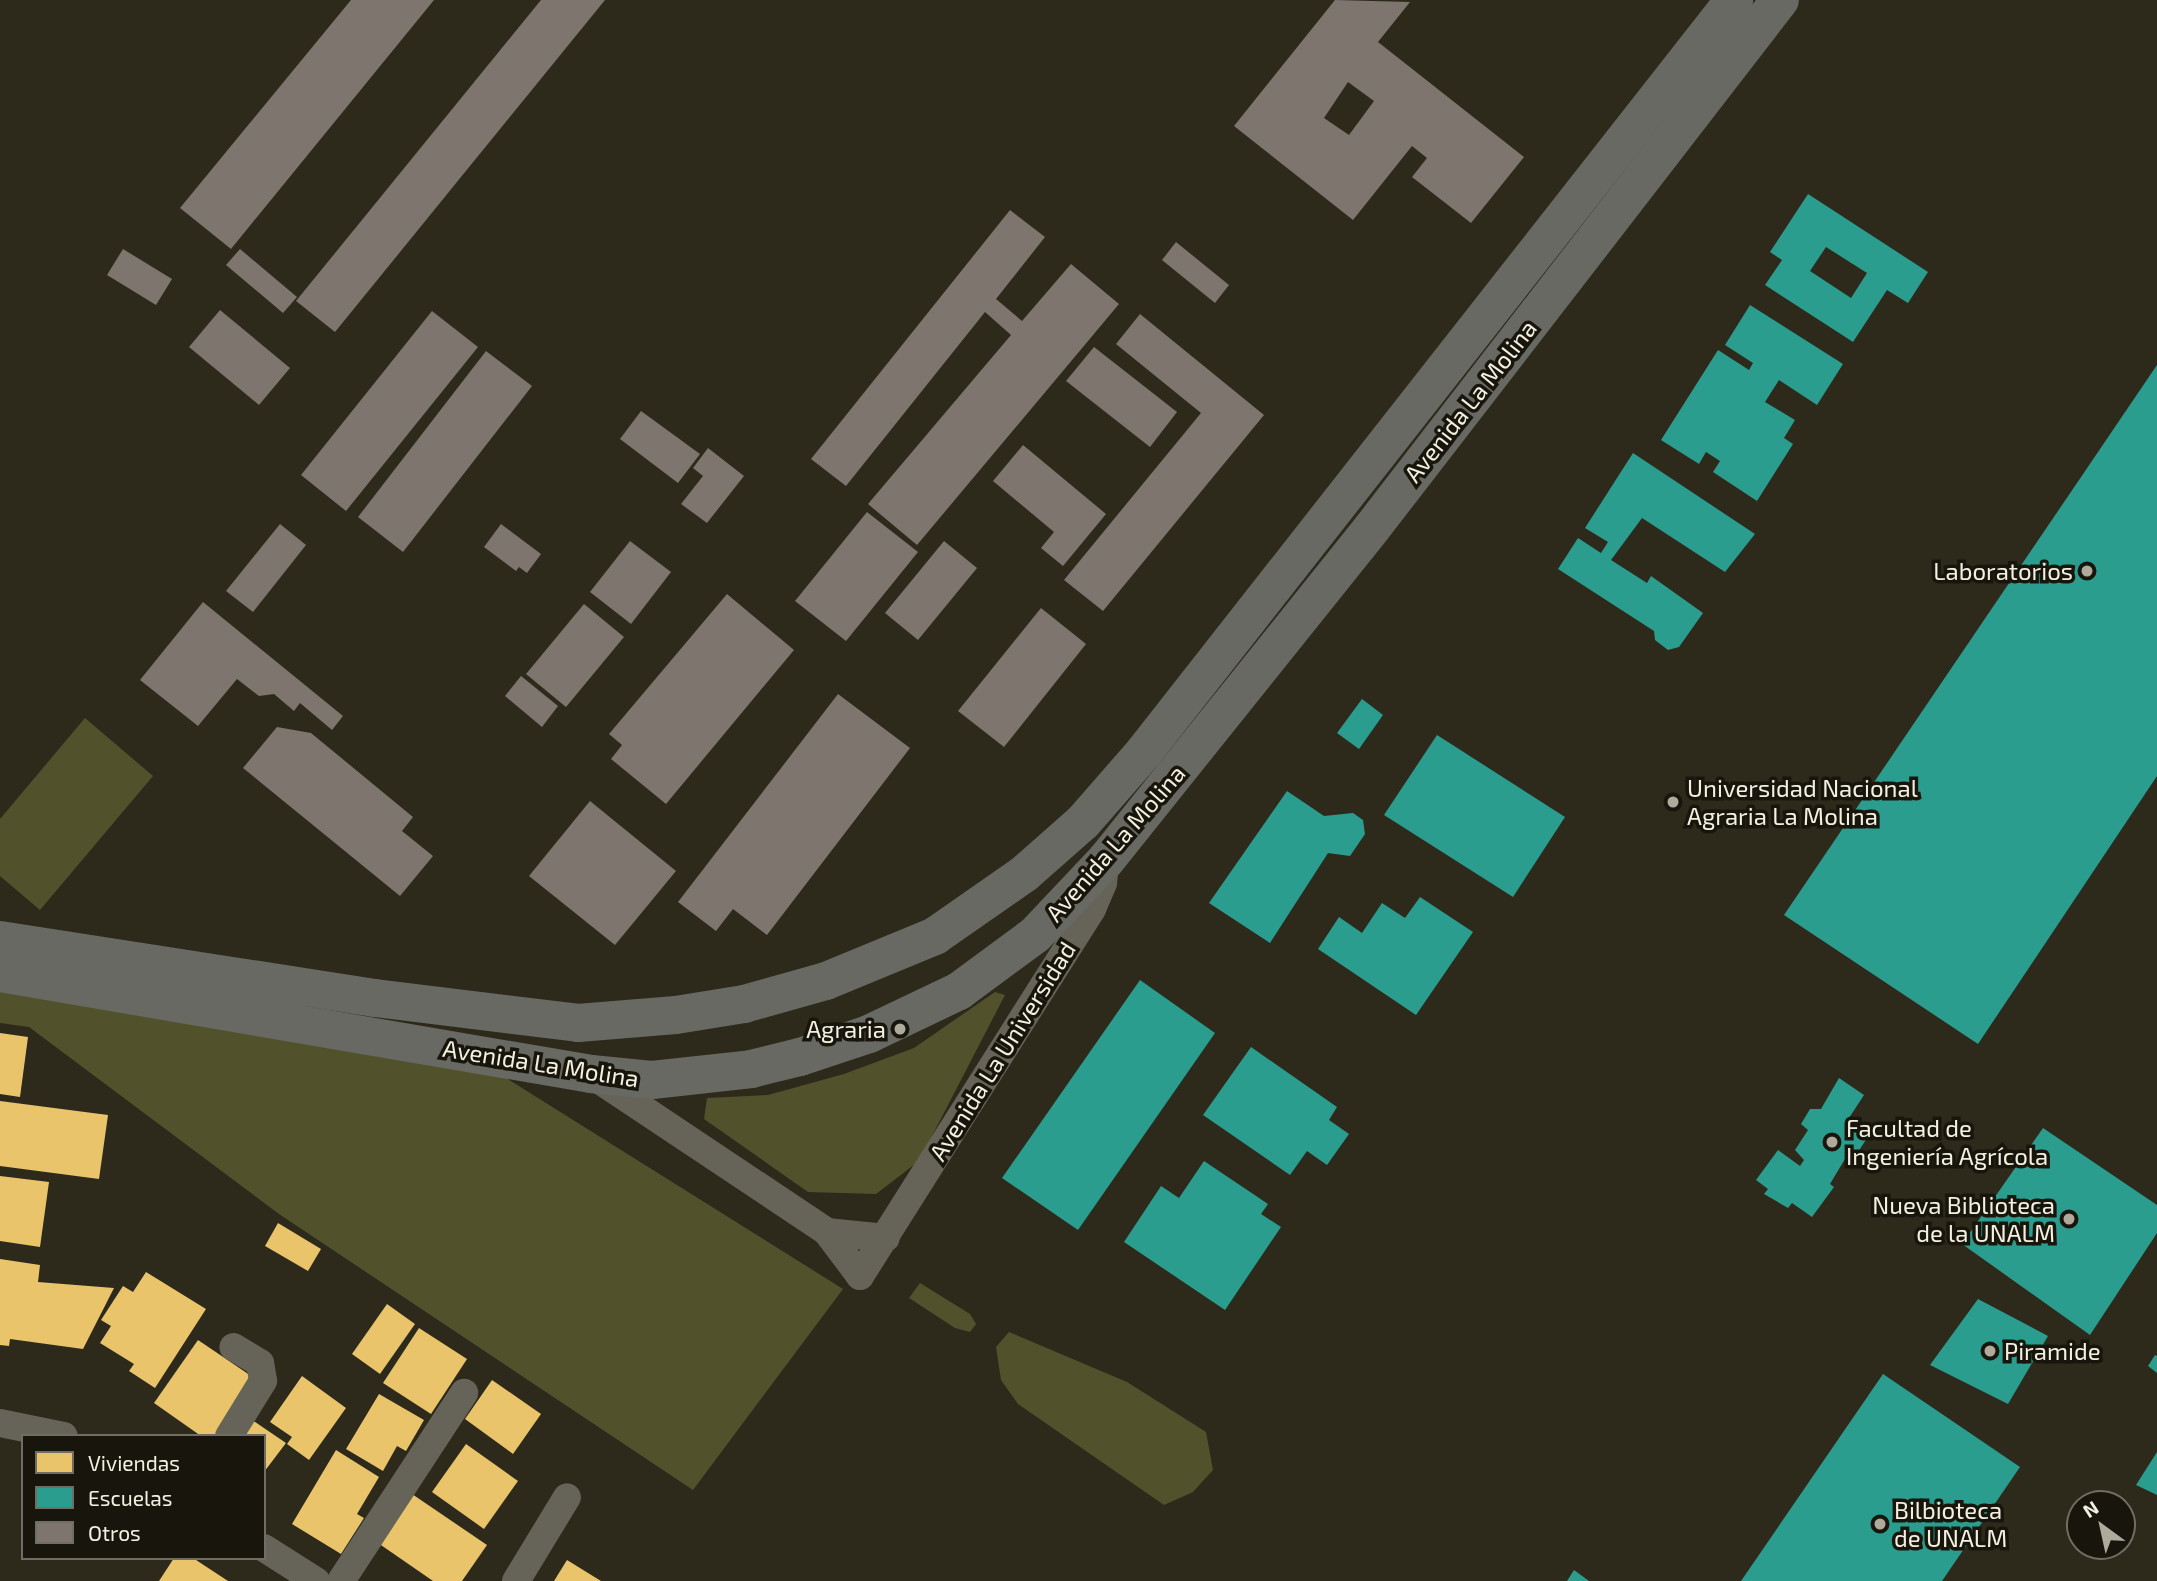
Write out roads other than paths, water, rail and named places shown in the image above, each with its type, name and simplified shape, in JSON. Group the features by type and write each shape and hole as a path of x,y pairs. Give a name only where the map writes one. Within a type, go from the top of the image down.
{"main road":[{"name":"Avenida La Molina","path":"0,940 375,998 578,1023 676,1015 744,1004 826,981 891,956 974,911 1083,822 1187,698 1734,0"},
{"name":"Avenida La Molina","path":"0,972 591,1074 652,1080 738,1071 869,1034 959,991 1035,934 1106,860 1372,528 1780,0"},
{"path":"1083,822 1099,839 1106,860"},
{"path":"578,1023 579,1052 591,1074"}],"street":[{"name":"Avenida La Universidad","path":"591,1074 827,1232 860,1276 1092,909 1103,883 1106,860"},
{"name":"Avenida La Universidad","path":"827,1232 886,1238"},
{"path":"230,1434 263,1381 260,1363 233,1347"},
{"path":"341,1581 464,1393"},
{"path":"0,1423 54,1434"},
{"path":"516,1581 567,1497"},
{"path":"266,1549 316,1581"}],"place":[{"name":"Laboratorios","path":"2087,571"},
{"name":"Universidad Nacional Agraria La Molina","path":"1673,802"},
{"name":"Agraria","path":"900,1029"},
{"name":"Facultad de Ingeniería Agrícola","path":"1832,1142"},
{"name":"Nueva Biblioteca de la UNALM","path":"2069,1219"},
{"name":"Piramide","path":"1990,1351"},
{"name":"Bilbioteca de UNALM","path":"1880,1524"}]}
